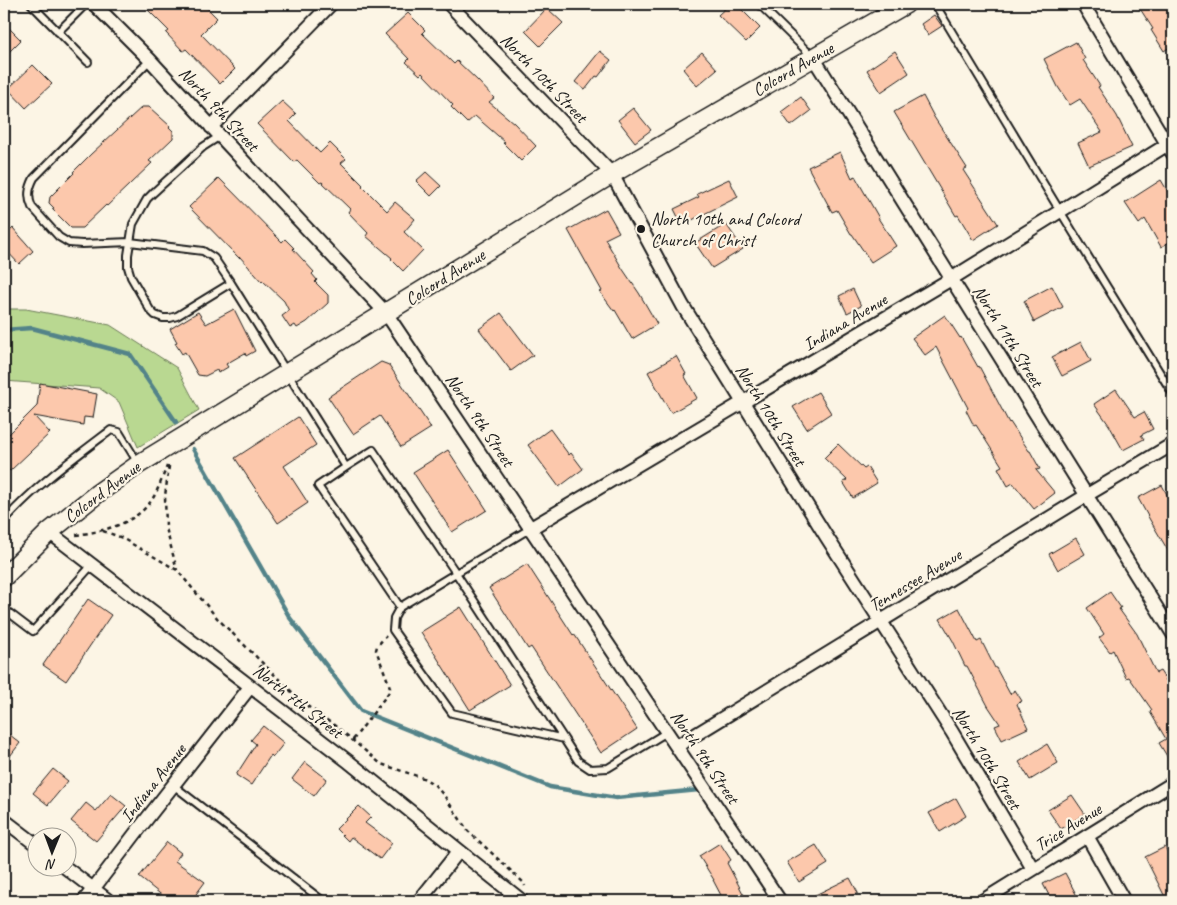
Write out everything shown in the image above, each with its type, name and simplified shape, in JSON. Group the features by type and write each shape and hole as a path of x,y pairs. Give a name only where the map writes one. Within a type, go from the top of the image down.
{"street":[{"name":"North 9th Street","path":"94,4 150,60 386,313 780,901"},
{"path":"216,132 331,4"},
{"name":"North 10th Street","path":"449,4 612,174 683,306 952,732 1033,869"},
{"name":"Colcord Avenue","path":"4,577 49,532 98,493 139,464 612,174 906,4"},
{"path":"1083,4 1171,147"},
{"name":"North 11th Street","path":"813,58 1173,634"},
{"name":"Indiana Avenue","path":"531,528 951,279 1060,211 1171,147"},
{"name":"Tennessee Avenue","path":"677,746 1173,444"},
{"name":"North 7th Street","path":"49,532 348,762 520,900"},
{"name":"Indiana Avenue","path":"84,901 250,687"},
{"name":"Trice Avenue","path":"983,901 1173,783"},
{"path":"4,820 28,838"},
{"path":"1086,836 1124,901"},
{"path":"419,901 459,851"},
{"path":"78,877 110,901"}],"lane":[{"path":"31,4 88,62"},
{"path":"58,32 86,4"},
{"path":"759,4 813,58"},
{"path":"935,4 1173,394"},
{"path":"150,60 34,178 28,194 32,207 59,238 69,242 82,244 130,242 203,251 214,258 346,467"},
{"path":"216,132 203,147 146,199 132,224 128,267 131,278 150,310 155,315 163,318 177,316 231,283"},
{"path":"4,521 12,511 63,466 111,430 119,432 139,464"},
{"path":"400,607 318,486 373,450 456,573 578,761 590,769 608,768 667,732"},
{"path":"531,528 400,607 394,618 393,630 452,713 564,738"},
{"path":"4,609 33,631 92,565"},
{"path":"173,785 323,901"}],"path":[{"path":"73,536 103,531 141,513 153,497 169,462 165,496 166,528 177,570"},
{"path":"103,531 120,537 177,570 218,619 296,697 338,728 381,764 423,778 434,784 446,797 468,831 524,883 526,889 520,900"},
{"path":"353,740 390,692 376,650 380,642 393,630"}],"green space":[{"path":"4,309 26,309 110,325 177,368 199,410 138,447 119,402 99,388 4,381"}],"building":[{"path":"142,4 203,4 217,18 201,34 235,69 220,84 186,49 183,51 166,33 169,31"},
{"path":"730,4 736,4 760,28 746,42 718,15"},
{"path":"1137,4 1168,4 1173,12 1173,45 1164,51"},
{"path":"547,8 563,23 540,46 525,31"},
{"path":"408,13 425,30 422,33 454,64 457,61 478,81 494,98 489,102 514,123 536,146 521,161 503,143 505,142 475,116 467,123 451,107 453,105 422,73 420,75 406,62 409,59 385,34"},
{"path":"934,15 942,26 928,35 921,24"},
{"path":"4,23 21,40 4,57"},
{"path":"1076,42 1085,59 1083,60 1117,116 1132,147 1089,166 1078,143 1102,132 1080,99 1070,105 1058,87 1044,59"},
{"path":"600,51 611,60 585,90 575,82"},
{"path":"895,51 909,73 881,92 867,70"},
{"path":"702,52 717,69 697,86 683,69"},
{"path":"33,65 52,84 26,108 8,89"},
{"path":"923,96 934,117 967,168 963,170 998,224 973,240 958,215 956,216 894,112"},
{"path":"801,97 811,111 791,126 781,112"},
{"path":"282,101 296,114 289,121 320,153 330,143 346,159 341,163 387,211 395,202 415,219 404,232 423,250 403,271 392,258 366,236 368,233 348,212 350,209 297,160 294,162 257,124"},
{"path":"142,107 149,107 170,126 173,131 173,138 149,161 152,163 107,206 82,228 71,228 52,209 54,208 49,203 50,197 91,154"},
{"path":"633,108 651,130 635,142 618,120"},
{"path":"840,152 852,178 855,176 896,246 871,262 837,210 832,212 808,167"},
{"path":"426,172 441,186 431,196 416,181"},
{"path":"219,178 282,242 285,239 294,248 314,272 312,274 317,280 315,282 328,295 328,303 307,322 297,328 295,325 290,328 282,316 289,311 284,301 261,281 240,257 189,207"},
{"path":"729,179 738,197 682,225 674,209 699,197 697,194"},
{"path":"1161,180 1173,200 1173,240 1161,247 1145,219 1139,224 1125,203"},
{"path":"606,209 619,232 605,239 657,324 632,339 615,310 600,292 602,291 568,230"},
{"path":"726,224 743,249 712,268 695,243"},
{"path":"13,228 33,251 19,264 4,248 4,237"},
{"path":"1052,286 1063,307 1034,322 1024,301"},
{"path":"853,289 861,306 847,313 839,296"},
{"path":"234,309 255,351 246,356 245,353 226,364 228,367 218,373 217,370 205,376 198,375 185,352 182,354 175,343 177,342 170,329 198,312 206,324"},
{"path":"501,313 533,355 511,371 479,329"},
{"path":"945,315 979,366 1009,423 1030,451 1040,469 1036,470 1055,493 1034,509 1013,483 1008,486 998,468 1002,466 976,425 974,426 966,410 968,408 936,347 925,355 912,338"},
{"path":"1081,342 1091,361 1062,376 1052,357"},
{"path":"676,356 697,398 671,413 648,372"},
{"path":"381,362 389,365 431,428 401,447 380,416 353,434 328,397"},
{"path":"40,383 97,394 93,418 84,417 83,425 34,416 50,433 10,471 4,465 4,439 37,406"},
{"path":"1116,389 1135,417 1144,412 1153,429 1141,435 1144,439 1123,450 1094,404"},
{"path":"818,392 831,413 807,429 793,407"},
{"path":"298,417 316,445 284,466 308,503 278,523 235,458"},
{"path":"550,429 569,455 571,453 583,469 559,487 528,445"},
{"path":"838,444 864,469 867,467 877,483 853,498 843,482 847,480 824,458"},
{"path":"448,450 487,510 452,532 413,472"},
{"path":"1162,485 1173,506 1173,559 1138,498"},
{"path":"1076,538 1085,554 1058,570 1049,554"},
{"path":"527,564 637,729 601,753 531,647 528,649 489,588"},
{"path":"1110,592 1121,608 1119,609 1137,634 1156,673 1160,671 1173,691 1173,766 1159,743 1166,739 1150,712 1152,710 1129,677 1126,678 1113,650 1110,652 1099,638 1104,634 1087,608"},
{"path":"88,599 111,615 66,681 43,665"},
{"path":"461,607 510,685 470,710 421,632"},
{"path":"959,608 977,642 981,640 1010,694 1015,690 1022,701 1017,704 1028,728 1002,740 995,726 1000,724 988,706 967,666 965,666 940,619"},
{"path":"263,726 284,743 273,757 271,755 251,785 236,775 256,744 251,740"},
{"path":"4,730 20,743 4,764"},
{"path":"1047,744 1058,763 1030,780 1019,762"},
{"path":"305,762 327,779 314,796 292,779"},
{"path":"53,769 68,781 48,805 33,793"},
{"path":"111,794 126,806 96,841 71,821 86,803 96,811"},
{"path":"1072,795 1085,814 1061,829 1048,810"},
{"path":"956,798 966,816 940,832 929,813"},
{"path":"359,806 371,817 365,823 392,843 380,859 351,837 348,841 336,829"},
{"path":"167,842 181,853 175,861 205,882 191,901 169,901 139,877"},
{"path":"720,843 731,860 727,863 747,901 724,901 699,856"},
{"path":"816,845 828,864 799,882 787,862"},
{"path":"1165,847 1173,863 1173,901 1167,901 1145,857"},
{"path":"1065,873 1077,896 1067,901 1052,901 1043,884"},
{"path":"850,878 858,893 841,901 803,901"}],"waterway":[{"path":"4,330 32,328 130,354 176,422"},
{"path":"193,449 290,618 361,711 550,787 616,798 699,790"}],"place":[{"name":"North 10th and Colcord Church of Christ","path":"641,229"}]}
